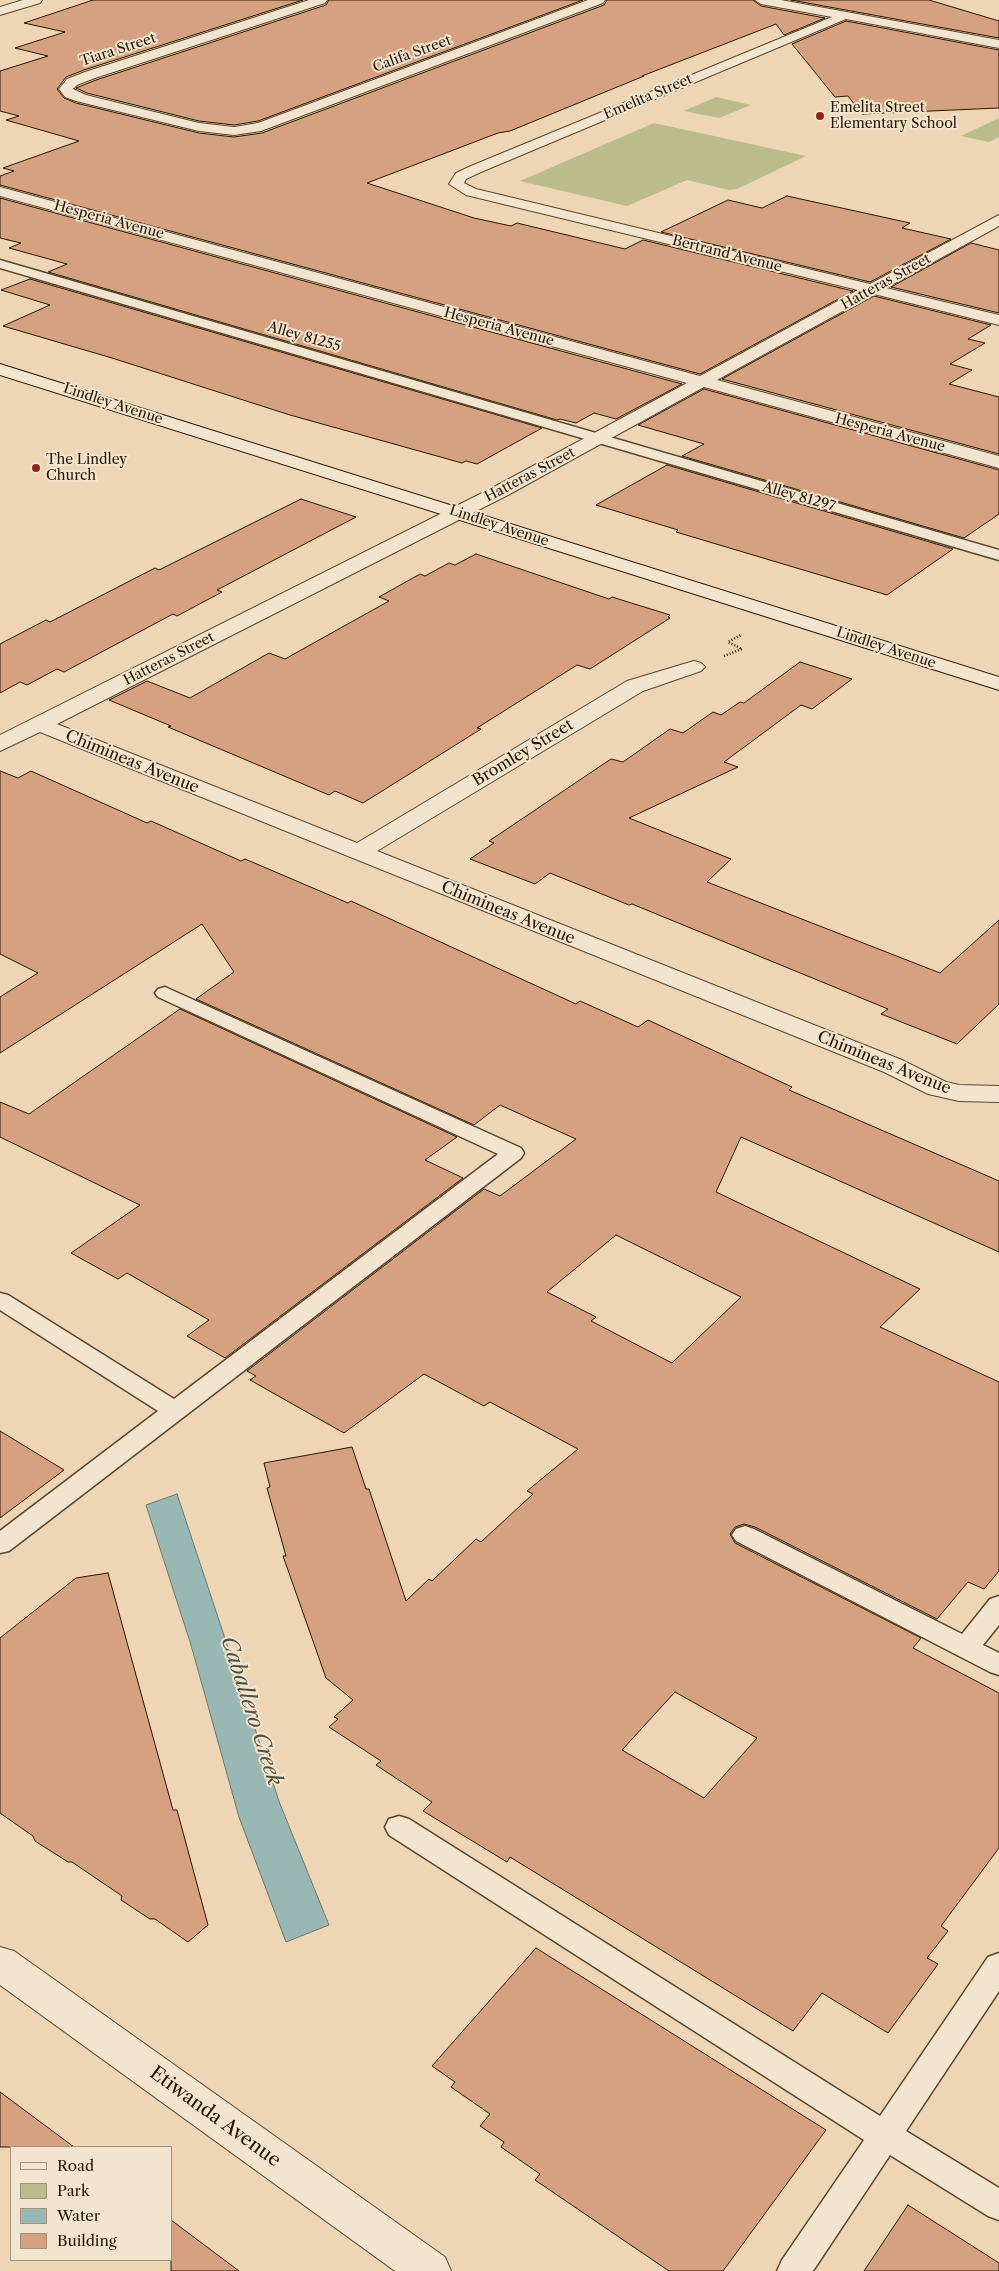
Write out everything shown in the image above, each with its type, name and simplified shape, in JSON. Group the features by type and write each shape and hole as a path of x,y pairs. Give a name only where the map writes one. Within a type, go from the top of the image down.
{"street":[{"path":"0,11 36,0"},
{"name":"Tiara Street","path":"234,131 199,127 82,98 70,94 66,89 72,82 90,75 321,0"},
{"name":"Califa Street","path":"234,131 261,127 280,121 294,114 599,0"},
{"path":"760,0 999,44"},
{"name":"Emelita Street","path":"456,184 461,176 476,168 844,16"},
{"name":"Bertrand Avenue","path":"456,184 471,192 492,198 999,320"},
{"name":"Hesperia Avenue","path":"0,191 999,462"},
{"name":"Hatteras Street","path":"0,744 458,513 600,438 999,220"},
{"name":"Lindley Avenue","path":"0,368 999,684"},
{"name":"Bromley Street","path":"357,853 635,686 694,667"},
{"name":"Chimineas Avenue","path":"39,724 357,853 893,1066 937,1088 959,1093 989,1094"},
{"name":"Etiwanda Avenue","path":"0,1963 430,2271"}],"lane":[{"name":"Alley 81255","path":"0,264 600,438"},
{"name":"Alley 81297","path":"600,438 999,555"},
{"path":"0,1544 513,1153 165,993"},
{"path":"0,1300 175,1411"},
{"path":"745,1535 999,1665"},
{"path":"966,1648 999,1606"},
{"path":"399,1827 884,2135 999,2205"},
{"path":"794,2271 999,1966"}],"path":[{"path":"694,667 742,649 728,642 743,633"}],"green space":[{"path":"716,97 751,105 719,118 684,111"},
{"path":"999,118 999,137 989,142 961,136"},
{"path":"654,123 806,156 737,189 729,190 687,180 627,206 520,181"}],"water":[{"path":"177,1494 280,1804 329,1925 286,1942 239,1817 191,1645 146,1505"}],"building":[{"path":"93,0 303,0 84,70 66,77 57,89 64,98 76,103 199,133 234,137 262,133 604,5 607,0 753,0 761,6 825,18 784,35 776,24 642,76 644,76 510,131 498,133 367,183 474,218 511,226 517,223 625,249 643,240 853,291 700,374 0,185 0,176 14,171 3,168 79,141 6,120 19,116 0,111 0,71 48,56 15,48 65,32 24,23"},
{"path":"329,0 583,0 258,121 234,125 199,121 87,93 76,88 326,5"},
{"path":"791,0 929,0 999,21 999,38"},
{"path":"846,21 999,50 999,108 862,114 848,96 835,97 792,44"},
{"path":"787,196 910,223 902,228 951,239 870,282 661,232 728,200 762,208"},
{"path":"0,198 682,384 616,419 594,413 576,423 557,420 48,272 67,264 9,248 21,243 0,238"},
{"path":"971,243 999,250 999,313 891,287"},
{"path":"30,279 542,428 477,464 466,461 462,463 290,415 112,358 3,326 50,305 1,290"},
{"path":"874,296 991,325 968,339 985,343 950,364 972,370 949,384 999,397 999,454 722,379"},
{"path":"704,389 999,470 999,514 964,538 682,456 704,444 638,425"},
{"path":"667,465 953,549 887,595 676,532 678,530 596,505"},
{"path":"301,499 356,517 217,590 222,592 177,616 173,614 64,672 57,669 27,685 20,682 0,693 0,644 46,620 50,622 155,568 159,570"},
{"path":"476,554 609,599 612,597 670,615 668,617 670,618 590,669 577,665 477,728 481,729 363,803 335,791 329,795 109,700 147,681 190,698 269,653 285,659 389,601 379,597 420,574 425,576 449,563 455,565"},
{"path":"800,662 852,679 812,709 801,705 724,762 738,767 629,818 731,859 707,882 940,973 999,920 999,1004 957,1044 881,1014 888,1009 632,904 629,905 550,873 535,884 470,859 494,843 489,841 611,759 623,762 670,729 683,733 713,712 721,715 740,702 744,703"},
{"path":"0,771 18,778 31,771 147,823 151,821 241,861 245,859 348,903 351,901 576,1004 580,1001 638,1027 648,1020 792,1087 789,1090 999,1181 999,1252 741,1137 716,1192 920,1289 880,1327 999,1382 999,1571 984,1589 968,1582 937,1619 755,1527 744,1524 735,1527 730,1534 735,1543 921,1638 913,1648 999,1693 999,1848 941,1926 948,1931 927,1958 938,1964 888,2033 822,1993 793,2031 510,1857 507,1862 423,1811 432,1802 376,1765 381,1761 329,1727 338,1719 334,1717 353,1700 326,1678 283,1556 286,1556 267,1488 270,1487 264,1463 352,1447 366,1489 369,1489 406,1601 429,1579 432,1581 476,1539 481,1542 533,1494 527,1491 578,1449 490,1402 484,1406 424,1374 344,1433 250,1380 256,1376 247,1371 484,1189 500,1196 576,1139 500,1105 474,1125 196,999 234,972 202,924 0,1053 0,997 38,973 0,954","holes":["616,1235 741,1297 672,1363 591,1321 596,1317 547,1292","675,1692 757,1738 704,1798 622,1750"]},
{"path":"180,1009 457,1137 425,1160 463,1178 225,1358 187,1336 209,1320 127,1273 118,1279 71,1253 140,1205 0,1137 0,1102 29,1114"},
{"path":"0,1431 64,1470 0,1518"},
{"path":"108,1573 173,1810 177,1810 208,1925 188,1942 155,1919 150,1919 121,1900 122,1896 72,1862 68,1862 35,1841 33,1836 0,1813 0,1638 76,1578"},
{"path":"536,1948 826,2130 723,2271 669,2271 535,2180 540,2174 501,2147 504,2142 480,2126 490,2114 451,2087 455,2082 432,2066"},
{"path":"0,2092 73,2146 10,2146 0,2147"},
{"path":"908,2205 999,2263 999,2271 864,2271"},
{"path":"172,2221 239,2271 171,2271"}],"place":[{"name":"Emelita Street Elementary School","path":"820,116"},
{"name":"The Lindley Church","path":"36,468"}],"water label":[{"name":"Caballero Creek","path":"251,1711"}]}
